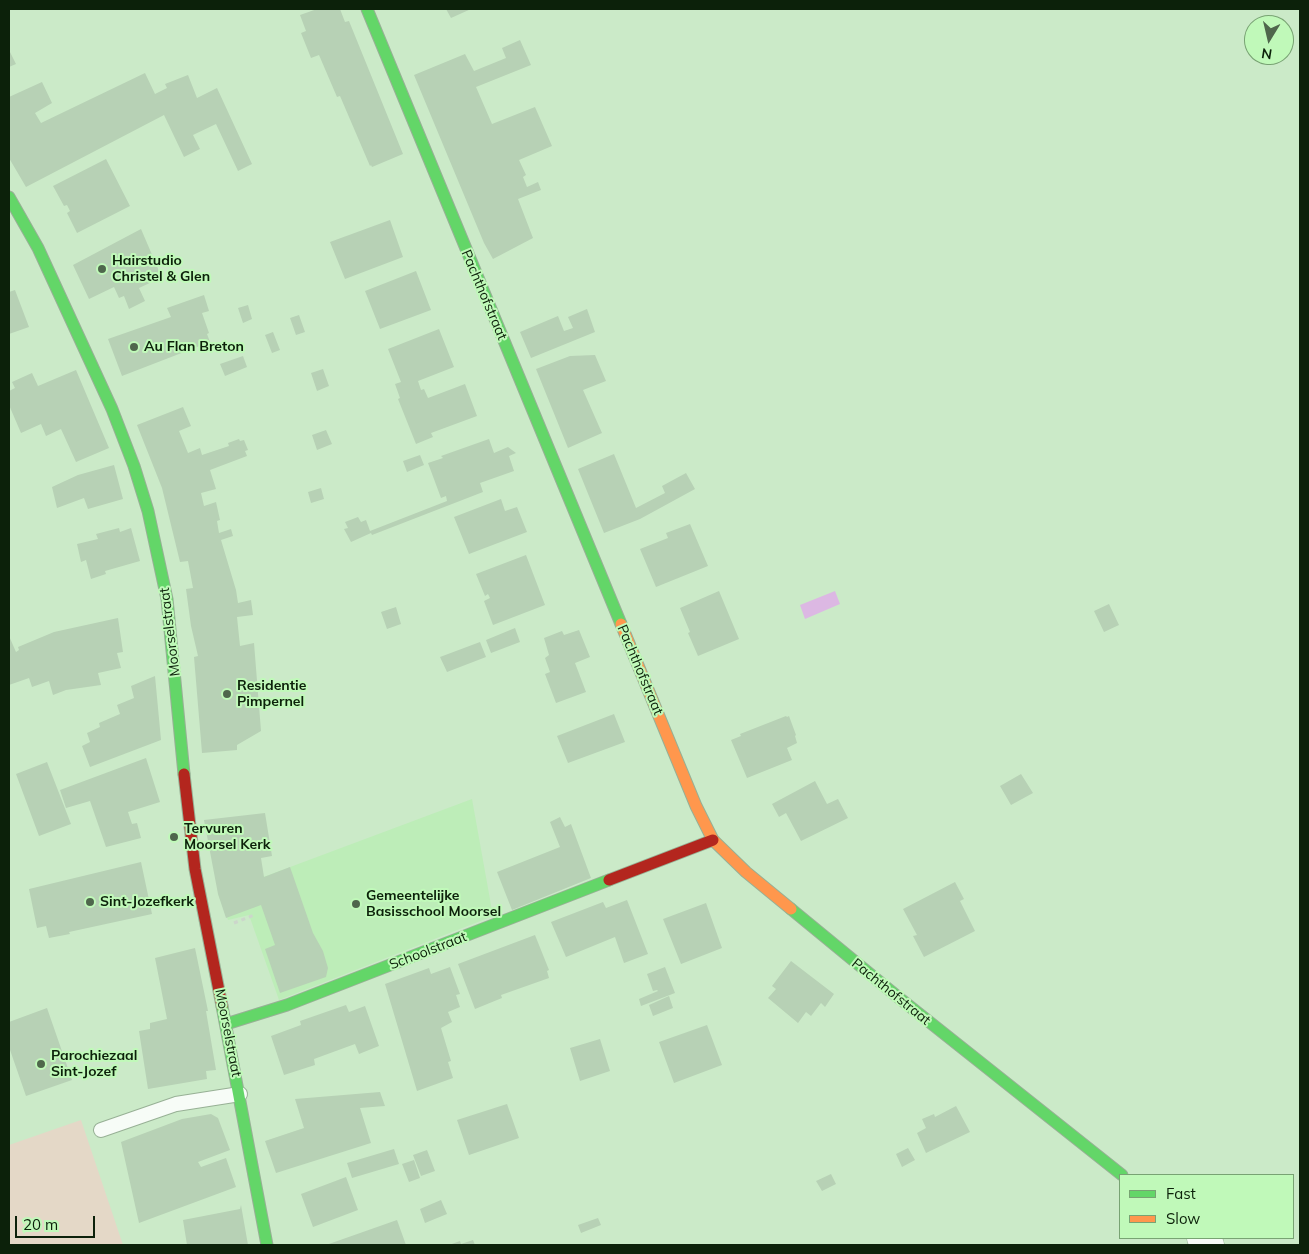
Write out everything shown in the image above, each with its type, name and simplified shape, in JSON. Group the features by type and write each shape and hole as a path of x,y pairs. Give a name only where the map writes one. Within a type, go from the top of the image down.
{"street":[{"name":"Pachthofstraat","path":"367,9 677,760 713,840 746,872 898,997 1121,1174"},
{"name":"Moorselstraat","path":"9,197 38,248 112,409 134,466 148,511 167,600 185,789 196,869 267,1245"},
{"name":"Schoolstraat","path":"226,1024 292,1003 713,840"}],"lane":[{"name":"Moorselstraat","path":"101,1130 176,1104 240,1094"}],"shaded area":[{"path":"835,591 840,604 805,619 800,605"},
{"name":"Gemeentelijke Basisschool Moorsel","path":"472,799 493,916 279,1000 249,915 228,920 218,894"},
{"path":"81,1120 123,1245 9,1245 9,1145"}],"building":[{"path":"317,9 340,9 345,22 349,21 403,154 372,167 370,166 340,96 337,97 319,55 311,58 301,33 306,31 300,15"},
{"path":"446,9 471,9 451,18"},
{"path":"520,40 531,65 476,87 492,124 535,107 552,146 519,160 526,175 523,177 527,187 538,182 541,190 518,199 533,238 493,259 484,243 414,75 465,54 474,71 506,58 502,48"},
{"path":"9,50 16,64 9,67"},
{"path":"145,73 155,94 167,88 165,84 188,75 197,98 217,88 252,164 238,171 216,124 193,135 200,149 184,157 164,115 26,187 9,158 9,97 42,82 52,103 35,113 41,123"},
{"path":"106,159 130,206 77,233 67,213 70,211 67,205 64,206 53,186"},
{"path":"390,220 403,257 345,279 330,242"},
{"path":"141,229 162,278 155,283 154,281 139,288 145,301 129,309 124,296 119,298 114,287 89,299 73,265"},
{"path":"416,271 431,310 380,329 365,291"},
{"path":"15,290 29,327 9,334 9,292"},
{"path":"204,295 209,311 202,313 210,342 122,376 108,339 171,317 167,308"},
{"path":"248,305 252,319 243,323 238,308"},
{"path":"587,309 595,332 531,358 520,332 558,316 564,331 573,328 568,317"},
{"path":"299,315 305,332 296,335 290,318"},
{"path":"439,329 454,367 418,381 421,390 424,389 428,398 465,384 477,416 431,433 433,437 416,444 398,399 400,398 395,384 401,382 388,349"},
{"path":"273,332 280,350 272,353 265,335"},
{"path":"595,355 606,381 583,390 602,433 568,448 536,369 570,356"},
{"path":"243,356 247,367 225,376 220,364"},
{"path":"323,369 329,386 317,391 311,373"},
{"path":"76,370 109,448 76,462 61,429 46,436 41,424 21,433 9,405 9,391 15,388 12,382 32,373 38,386"},
{"path":"183,407 191,426 179,431 188,453 200,448 202,455 229,446 228,443 239,439 240,441 244,440 248,450 245,451 247,456 210,470 216,489 201,493 204,506 216,502 220,520 217,521 219,533 231,529 233,536 221,540 238,603 251,600 253,615 237,617 240,646 254,643 261,731 237,745 237,750 202,753 194,657 198,656 191,626 186,589 193,588 188,561 180,562 162,488 137,425"},
{"path":"326,430 332,444 317,450 312,435"},
{"path":"489,439 494,453 508,447 516,453 509,456 514,471 480,483 483,492 351,542 344,529 348,528 345,522 358,517 361,522 366,520 370,531 447,501 446,496 441,498 428,463 443,458 441,456"},
{"path":"614,454 636,508 665,493 662,486 686,473 695,489 640,519 604,533 578,469"},
{"path":"420,455 424,465 407,472 403,461"},
{"path":"114,465 123,499 88,509 84,498 57,508 52,487 78,475"},
{"path":"321,488 324,499 311,503 308,492"},
{"path":"501,499 505,511 517,507 527,532 469,554 454,517"},
{"path":"690,524 708,566 656,587 640,549 668,538 666,533"},
{"path":"119,528 120,532 131,528 140,561 105,571 106,574 91,579 86,560 81,562 77,544 98,539 96,534"},
{"path":"526,555 545,605 493,625 484,601 490,598 488,594 485,596 476,574"},
{"path":"719,591 739,639 698,656 680,608"},
{"path":"1109,604 1119,625 1104,632 1094,611"},
{"path":"396,607 401,624 387,629 381,612"},
{"path":"118,618 123,652 117,653 121,668 98,673 101,685 66,690 53,695 49,681 32,687 29,678 9,685 9,636 16,652 19,650 18,647 54,632"},
{"path":"515,628 520,642 491,653 486,640"},
{"path":"579,630 590,657 575,663 586,692 556,703 545,674 550,672 545,658 549,655 544,638 562,631 564,635"},
{"path":"480,642 486,657 447,672 440,657"},
{"path":"155,676 161,740 90,767 82,746 90,742 87,733 100,727 99,723 120,714 117,705 134,698 131,686"},
{"path":"614,714 625,742 568,763 557,736"},
{"path":"789,716 796,735 797,743 787,748 792,760 747,778 731,740 741,736 740,734"},
{"path":"146,758 160,802 128,812 132,824 137,823 141,838 106,847 90,801 66,808 60,790"},
{"path":"47,762 71,824 39,836 16,774"},
{"path":"1021,774 1033,793 1011,805 1000,786"},
{"path":"815,781 827,804 838,799 848,818 801,841 786,813 779,817 772,804"},
{"path":"265,813 272,856 261,858 264,877 290,867 313,933 323,951 328,968 326,977 280,993 265,949 275,945 261,905 226,918 218,894 204,820"},
{"path":"560,817 565,827 571,824 591,878 512,910 497,872 560,847 550,822"},
{"name":"Sint-Jozefkerk","path":"141,862 152,914 49,938 46,926 37,928 29,889"},
{"path":"955,882 964,899 960,901 975,931 924,957 913,936 917,935 903,909"},
{"path":"627,900 648,954 624,963 615,937 566,957 551,922 603,902 606,908"},
{"path":"706,903 722,948 681,964 663,919"},
{"path":"535,935 549,970 547,971 549,978 501,995 502,998 475,1009 458,964"},
{"path":"195,948 208,1011 206,1011 216,1070 206,1071 207,1079 148,1089 139,1031 150,1029 150,1023 167,1019 155,958"},
{"path":"791,961 834,994 825,1007 821,1003 811,1016 806,1012 798,1023 768,998 776,989 772,986"},
{"path":"450,967 460,994 456,995 460,1007 448,1012 452,1022 441,1028 451,1061 448,1062 453,1078 417,1091 385,984 429,968 431,974"},
{"path":"665,967 675,993 641,1006 639,999 658,991 653,991 647,974"},
{"path":"669,996 673,1008 653,1016 649,1005"},
{"path":"346,1005 349,1012 365,1006 379,1046 359,1054 355,1044 314,1059 315,1065 284,1075 271,1036 301,1025 300,1021"},
{"name":"Parochiezaal Sint-Jozef","path":"47,1008 72,1080 26,1096 9,1047 9,1022"},
{"path":"707,1025 722,1065 674,1083 659,1042"},
{"path":"600,1039 610,1071 580,1081 570,1048"},
{"path":"380,1092 385,1106 360,1108 371,1143 276,1173 265,1141 304,1128 295,1099"},
{"path":"507,1104 519,1138 469,1155 457,1120"},
{"path":"956,1106 970,1132 926,1153 917,1133 926,1128 922,1119 934,1114 935,1117"},
{"path":"211,1114 218,1118 230,1150 198,1162 201,1167 226,1158 236,1187 139,1223 121,1142 182,1119"},
{"path":"908,1148 915,1160 902,1167 896,1154"},
{"path":"394,1149 399,1164 352,1178 347,1163"},
{"path":"427,1150 435,1171 421,1176 413,1155"},
{"path":"414,1160 420,1178 409,1182 402,1164"},
{"path":"831,1174 836,1184 822,1191 816,1181"},
{"path":"346,1177 358,1210 313,1227 301,1194"},
{"path":"441,1200 447,1214 425,1223 420,1209"},
{"path":"241,1205 248,1245 187,1245 183,1220 240,1209"},
{"path":"598,1218 601,1225 581,1233 578,1225"},
{"path":"397,1220 406,1245 326,1245"},
{"path":"473,1240 475,1245 449,1245 460,1241 461,1244"}],"traffic: fast":[{"path":"367,9 621,624"},
{"path":"9,197 38,248 112,409 134,466 148,511 167,599 184,774"},
{"path":"226,1024 287,1005 609,880"},
{"path":"791,909 898,997 1121,1174"},
{"path":"222,1006 267,1245"}],"traffic: slow":[{"path":"621,624 696,806 713,840 746,872 791,909"}],"traffic: jam":[{"path":"184,774 195,869 222,1006"},
{"path":"609,880 713,840"}],"place":[{"name":"Hairstudio Christel & Glen","path":"102,269"},
{"name":"Au Flan Breton","path":"134,347"},
{"name":"Residentie Pimpernel","path":"227,694"},
{"name":"Tervuren Moorsel Kerk","path":"174,837"},
{"name":"Sint-Jozefkerk","path":"90,902"},
{"name":"Gemeentelijke Basisschool Moorsel","path":"356,904"},
{"name":"Parochiezaal Sint-Jozef","path":"41,1064"}]}
